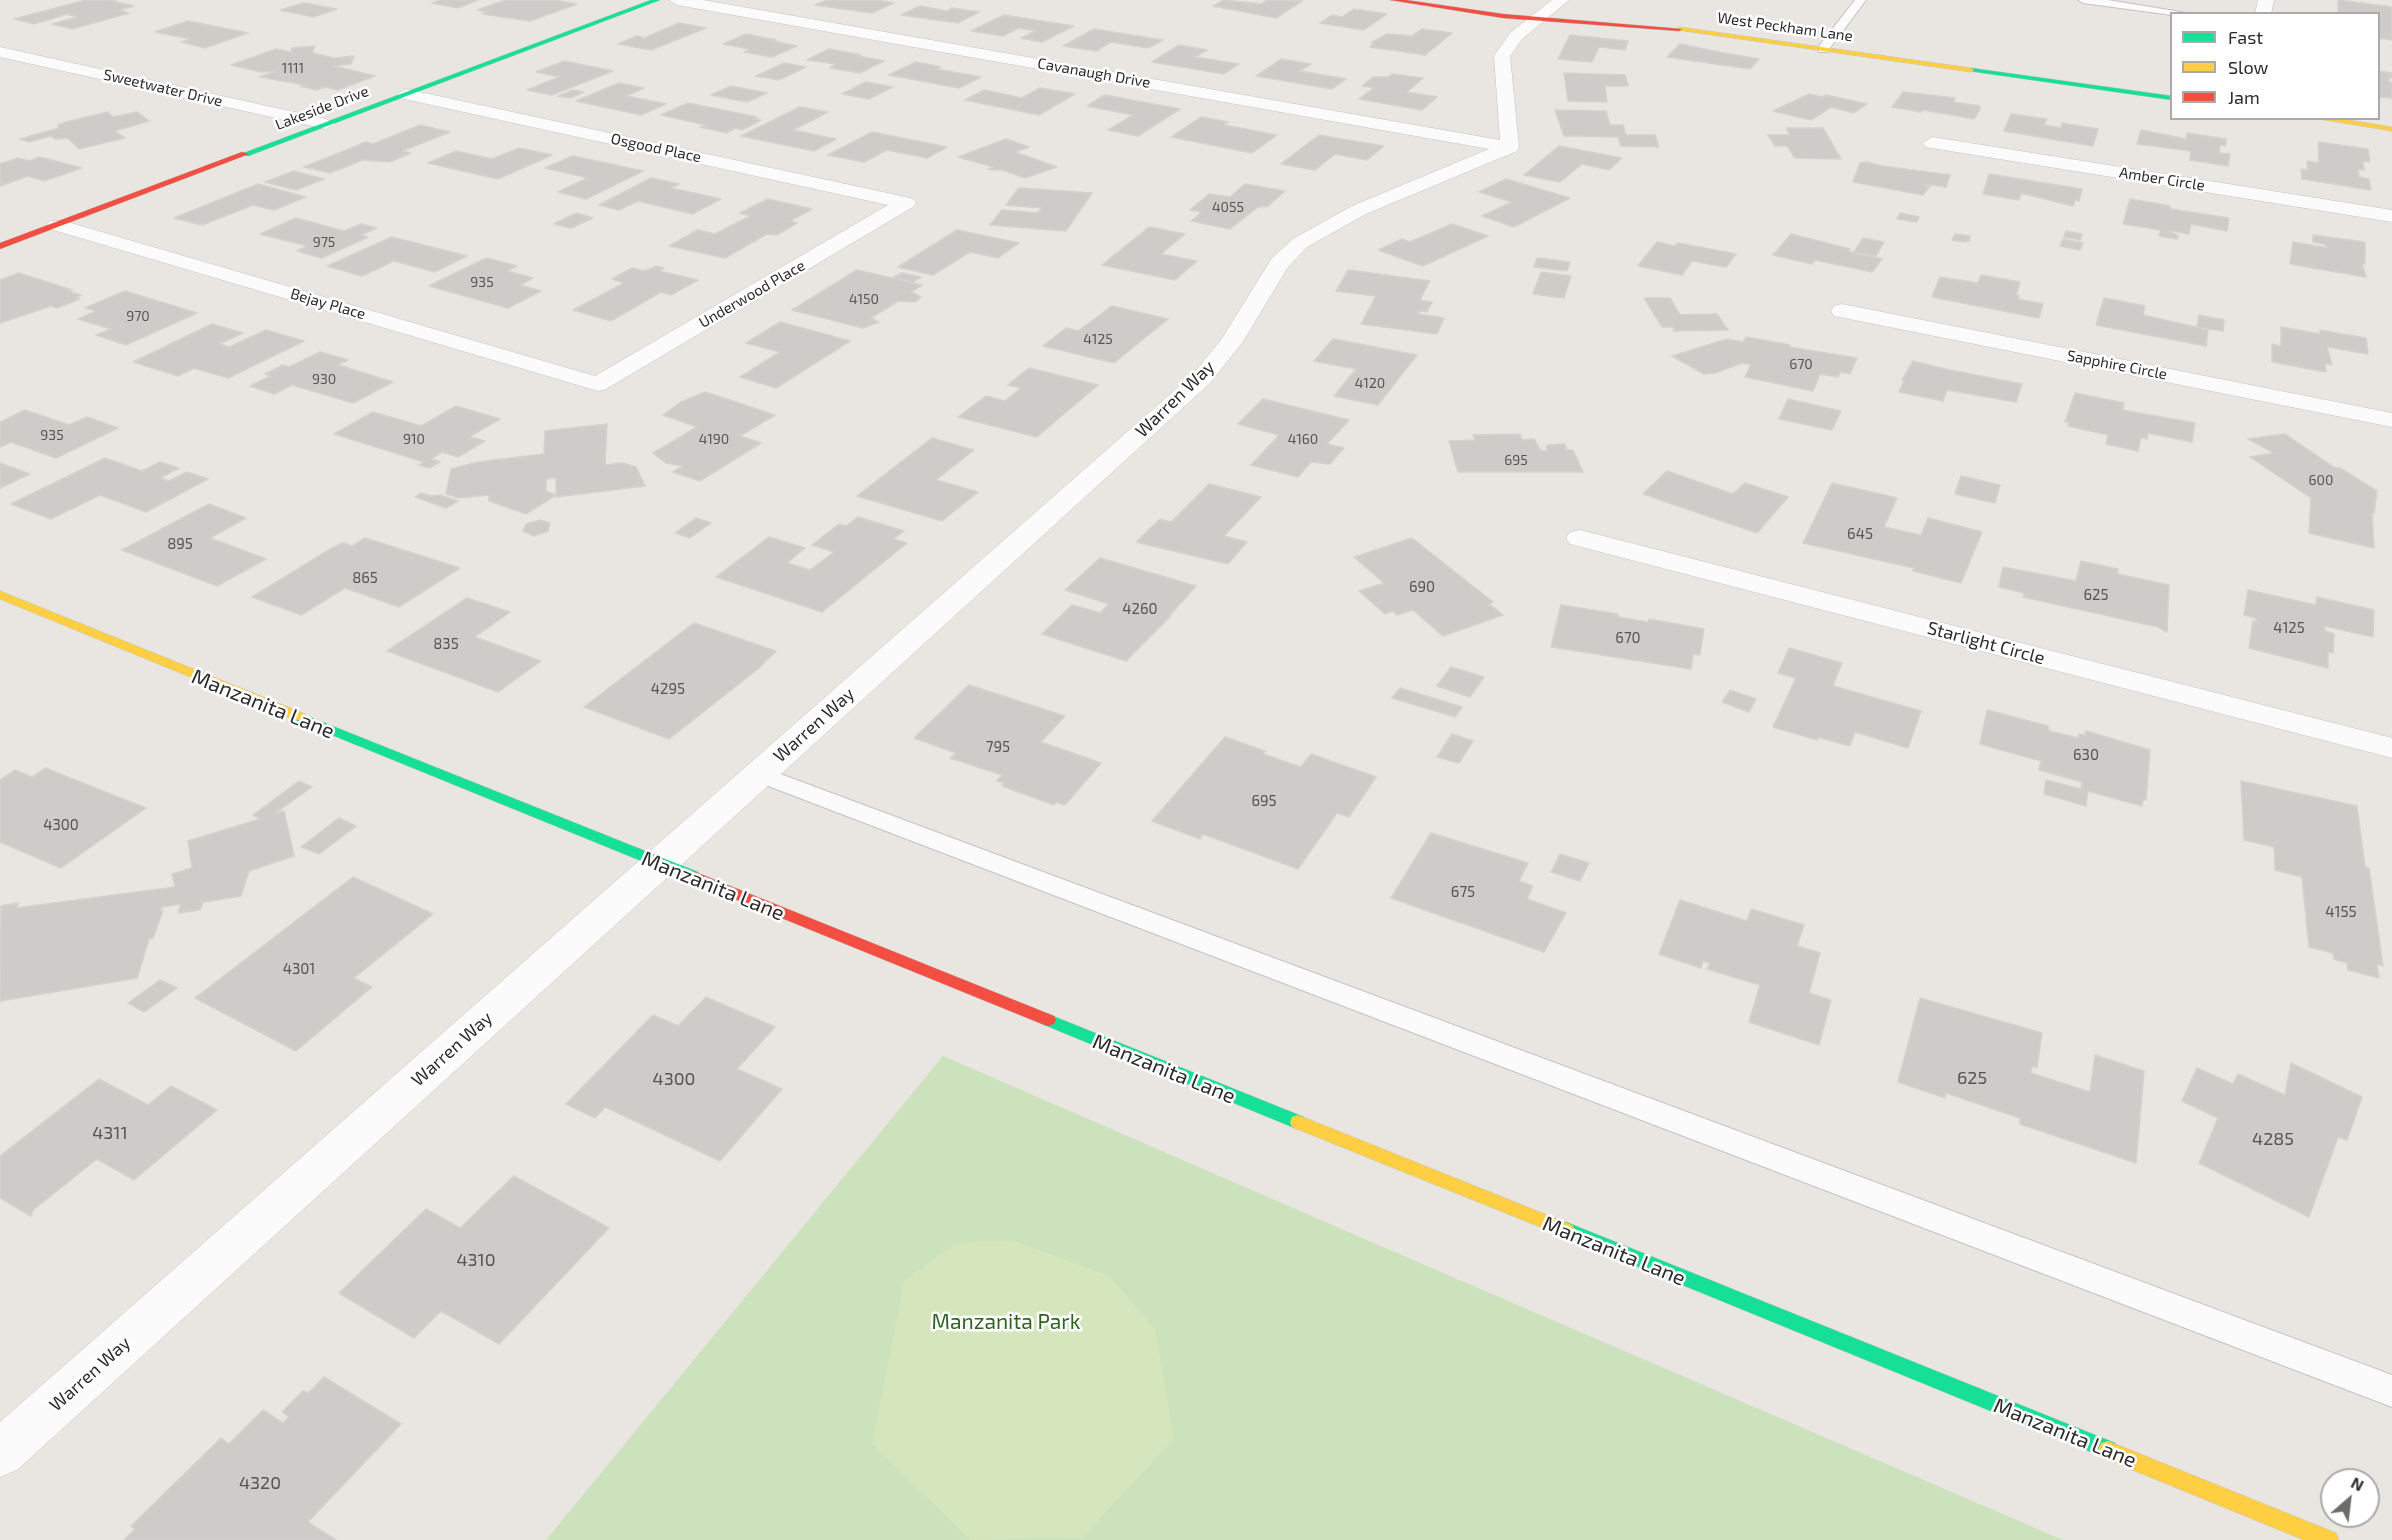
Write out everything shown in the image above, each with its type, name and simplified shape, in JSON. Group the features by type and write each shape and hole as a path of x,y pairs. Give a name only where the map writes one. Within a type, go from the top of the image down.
{"street":[{"name":"Lakeside Drive","path":"0,246 657,0"},
{"name":"Cavanaugh Drive","path":"677,0 1510,147"},
{"name":"West Peckham Lane","path":"1393,0 1503,16 1549,9 1662,27 2170,98"},
{"path":"1510,147 1502,56 1508,43 1549,9"},
{"name":"Sweetwater Drive","path":"0,52 326,124"},
{"name":"Osgood Place","path":"406,94 906,203"},
{"path":"2330,120 2392,129"},
{"name":"Amber Circle","path":"1932,143 2392,216"},
{"name":"Warren Way","path":"0,1454 1201,379 1230,343 1280,263 1300,243 1328,225 1359,210 1510,147"},
{"name":"Underwood Place","path":"598,384 906,203"},
{"name":"Bejay Place","path":"57,225 598,384"},
{"name":"Sapphire Circle","path":"1842,311 2392,420"},
{"name":"Starlight Circle","path":"1580,538 2392,748"},
{"name":"Manzanita Lane","path":"0,595 2328,1540"}],"lane":[{"path":"1822,49 1861,0"},
{"path":"2083,0 2173,12"},
{"path":"759,774 2392,1391"}],"green space":[{"name":"Manzanita Park","path":"943,1056 1376,1244 2063,1540 546,1540"},
{"path":"1012,1240 1109,1276 1155,1329 1174,1439 1082,1538 970,1540 872,1444 904,1281 956,1243"}],"building":[{"path":"86,0 117,0 112,1 134,6 119,10 129,13 72,29 52,24 78,17 67,14 34,24 14,19"},
{"path":"440,0 478,0 458,8 432,3"},
{"path":"506,0 555,0 577,4 530,21 482,14 487,12 477,10"},
{"path":"827,0 878,0 894,3 872,13 815,5"},
{"path":"1224,0 1261,4 1267,0 1302,1 1276,18 1213,6"},
{"path":"2338,0 2392,7 2392,40 2380,38 2380,12 2338,12"},
{"path":"304,3 337,9 313,17 280,10"},
{"path":"920,6 947,11 952,8 979,12 958,23 901,15"},
{"path":"1354,9 1387,14 1364,30 1320,23 1332,15 1342,17"},
{"path":"1004,15 1074,26 1042,42 1021,38 1035,31 1019,28 1003,36 971,31"},
{"path":"188,21 248,33 205,48 181,42 191,39 155,32"},
{"path":"679,23 706,28 651,50 618,44 637,36 644,38"},
{"path":"1094,29 1163,40 1148,48 1111,42 1096,51 1063,46"},
{"path":"1422,29 1452,33 1425,55 1370,47 1374,43 1371,43 1387,34 1412,36"},
{"path":"746,34 797,46 772,57 744,52 750,49 723,44"},
{"path":"1570,35 1628,41 1625,50 1599,47 1592,62 1558,59"},
{"path":"1680,44 1759,59 1750,69 1667,57"},
{"path":"1179,45 1207,50 1195,57 1239,64 1224,74 1152,62"},
{"path":"315,46 312,53 334,58 354,56 351,64 334,66 375,76 338,90 325,87 316,90 300,86 305,85 260,77 276,71 261,72 231,65 276,49 291,52 292,48"},
{"path":"829,49 884,61 860,73 830,68 836,64 807,60"},
{"path":"1281,59 1311,64 1300,71 1346,79 1332,89 1256,76"},
{"path":"564,61 613,71 552,95 527,90 559,77 536,72"},
{"path":"916,62 941,67 936,69 981,77 959,88 889,75"},
{"path":"784,63 806,67 779,80 756,76"},
{"path":"2380,71 2392,73 2389,82 2392,82 2392,98 2380,97"},
{"path":"1564,73 1625,75 1628,86 1605,86 1607,102 1568,101"},
{"path":"1392,74 1423,78 1407,92 1437,97 1422,110 1359,99 1374,88 1362,86 1373,77 1388,77"},
{"path":"866,82 893,87 869,99 842,94"},
{"path":"619,83 644,88 626,96 666,104 641,115 576,101"},
{"path":"731,86 767,93 747,102 711,95"},
{"path":"1040,88 1075,94 1039,115 965,100 984,90 1022,98"},
{"path":"573,90 584,92 570,98 558,96"},
{"path":"1903,92 1955,98 1953,102 1980,106 1980,109 1974,119 1892,107"},
{"path":"1809,94 1822,97 1826,95 1867,104 1854,113 1831,107 1811,120 1773,111"},
{"path":"1105,95 1180,109 1138,136 1108,130 1133,115 1087,106"},
{"path":"688,103 757,117 753,119 761,120 742,130 735,128 726,133 700,127 706,125 661,115"},
{"path":"800,107 828,112 793,130 836,139 814,151 741,136"},
{"path":"1555,110 1606,111 1610,125 1623,125 1626,135 1655,135 1659,147 1621,146 1618,137 1564,136"},
{"path":"108,112 113,117 137,112 149,121 115,131 125,138 79,149 68,138 55,139 51,136 29,142 20,139 59,128 58,125 66,122"},
{"path":"2011,114 2047,119 2044,125 2061,128 2062,123 2098,129 2093,146 2004,131"},
{"path":"1201,117 1228,122 1224,125 1277,135 1252,153 1171,137"},
{"path":"420,125 450,132 402,151 411,153 390,162 363,160 330,173 304,167 366,142 373,144"},
{"path":"1786,128 1823,128 1841,159 1795,158 1787,146 1775,146 1768,135 1790,135"},
{"path":"2141,130 2186,139 2187,133 2226,139 2226,146 2220,145 2219,153 2230,154 2228,166 2190,160 2191,151 2137,144"},
{"path":"872,132 947,147 927,158 887,150 864,162 828,155"},
{"path":"1319,135 1384,146 1367,160 1335,154 1315,170 1281,164"},
{"path":"1006,139 1029,147 1015,152 1057,167 1025,178 1003,170 991,170 988,169 994,167 958,157"},
{"path":"2318,142 2368,149 2370,162 2363,161 2364,170 2358,169 2359,177 2369,179 2371,190 2302,179 2301,169 2308,170 2307,161 2319,163"},
{"path":"1559,146 1622,158 1609,170 1582,164 1560,182 1524,175"},
{"path":"519,148 552,155 498,179 428,163 456,151 492,159"},
{"path":"573,156 643,171 586,199 558,192 588,178 545,168"},
{"path":"40,157 82,168 44,181 28,176 0,186 0,164 18,158 29,161"},
{"path":"1867,162 1950,175 1946,187 1927,184 1926,186 1930,186 1923,195 1853,182 1860,163"},
{"path":"294,171 324,179 296,190 265,182"},
{"path":"1989,174 2082,189 2079,201 2075,200 2073,206 2021,193 2019,200 1983,194"},
{"path":"651,178 679,184 671,188 721,199 692,214 638,201 619,210 599,205"},
{"path":"1506,179 1570,198 1514,227 1482,216 1512,202 1479,192"},
{"path":"258,184 306,197 274,210 253,205 202,225 174,218"},
{"path":"1245,184 1285,191 1268,206 1258,207 1230,229 1191,221 1202,212 1190,210 1209,194 1230,197"},
{"path":"1019,188 1092,193 1066,231 990,225 1002,210 1038,213 1042,208 1006,205"},
{"path":"768,199 812,209 790,221 797,223 777,235 767,234 725,258 669,246 698,230 715,234 750,216 740,213"},
{"path":"2130,199 2170,206 2170,209 2229,218 2227,231 2191,224 2189,234 2167,230 2178,236 2177,239 2159,236 2161,230 2123,224"},
{"path":"576,213 593,218 571,228 554,224"},
{"path":"1900,213 1919,217 1917,222 1897,219"},
{"path":"296,218 344,231 361,224 377,228 361,235 368,237 322,258 297,251 307,246 260,234"},
{"path":"1452,224 1488,236 1423,266 1378,250 1402,239 1410,242"},
{"path":"1149,227 1185,234 1161,254 1197,261 1175,280 1102,265"},
{"path":"957,230 1019,243 998,258 970,252 933,275 898,267"},
{"path":"2066,231 2082,234 2080,240 2064,237"},
{"path":"1791,234 1882,259 1872,272 1815,260 1812,264 1773,255"},
{"path":"1955,234 1970,236 1969,241 1952,240"},
{"path":"2313,235 2365,242 2365,264 2362,264 2366,277 2290,264 2293,242 2328,248 2324,244 2313,242"},
{"path":"392,237 467,256 435,272 394,261 362,276 327,266"},
{"path":"1863,238 1884,242 1876,256 1854,252"},
{"path":"2063,239 2083,243 2080,250 2060,246"},
{"path":"1657,242 1675,246 1678,243 1736,254 1726,267 1692,261 1682,275 1638,266"},
{"path":"486,258 517,266 507,271 533,278 520,285 541,291 508,308 429,286"},
{"path":"1537,258 1570,262 1567,271 1534,267"},
{"path":"657,266 664,268 659,271 698,280 671,295 661,292 611,321 573,310 624,283 612,279 632,268 644,271"},
{"path":"857,270 922,285 911,292 921,297 915,302 898,301 871,318 879,322 863,328 792,310"},
{"path":"1348,270 1430,281 1420,300 1432,302 1427,312 1420,311 1418,314 1444,318 1437,334 1361,324 1376,296 1336,291"},
{"path":"1541,272 1571,276 1564,298 1533,294"},
{"path":"19,273 72,290 68,291 81,295 76,298 80,299 57,308 51,306 0,323 0,280"},
{"path":"902,273 921,277 913,282 894,277"},
{"path":"1981,275 2020,282 2016,295 2019,295 2018,299 2043,304 2039,318 1932,297 1940,277 1978,283"},
{"path":"125,291 197,313 126,345 96,335 111,329 78,319 96,311 85,308"},
{"path":"1644,298 1670,298 1680,315 1717,314 1728,330 1673,331 1674,327 1662,327"},
{"path":"2104,298 2145,306 2143,315 2208,330 2206,346 2096,325"},
{"path":"1112,306 1168,319 1114,363 1043,346 1066,328 1078,331"},
{"path":"2199,315 2224,320 2223,331 2197,327"},
{"path":"780,322 850,341 776,388 740,377 780,352 746,343"},
{"path":"212,324 243,333 219,344 229,347 266,330 304,341 228,378 194,368 178,376 133,362"},
{"path":"2281,327 2320,334 2320,330 2366,338 2368,354 2327,347 2332,365 2325,363 2326,372 2272,362 2272,344 2281,346"},
{"path":"1746,337 1790,345 1789,347 1857,358 1850,374 1840,372 1838,377 1820,374 1813,391 1745,377 1751,365 1742,363 1715,373 1704,374 1672,356 1727,339 1743,342"},
{"path":"1333,339 1417,355 1378,405 1334,396 1356,369 1314,361"},
{"path":"320,352 348,360 338,365 393,382 353,403 292,385 274,394 250,386 271,376 265,374 283,365 289,367"},
{"path":"1913,361 2022,384 2016,402 1947,390 1943,401 1899,392 1904,381 1902,380"},
{"path":"1029,368 1098,385 1037,437 958,417 986,396 1005,401 1021,388 1008,385"},
{"path":"705,392 775,415 740,436 761,443 700,481 673,472 683,466 666,463 653,453 697,427 663,415 681,402"},
{"path":"2075,393 2124,403 2122,410 2195,423 2192,442 2148,433 2147,439 2141,437 2138,451 2106,444 2108,435 2068,426 2069,422 2065,422"},
{"path":"1263,399 1349,420 1327,444 1344,448 1330,464 1311,462 1298,477 1251,465 1279,435 1238,424"},
{"path":"1788,399 1841,411 1832,430 1779,419"},
{"path":"456,406 500,419 469,437 485,441 458,457 442,452 431,459 440,462 429,468 419,465 424,462 334,434 373,412 421,426"},
{"path":"25,410 69,425 87,417 118,428 56,458 11,442 0,447 0,422"},
{"path":"607,424 605,465 622,463 636,467 645,486 556,497 556,495 526,514 489,501 489,495 459,498 446,494 451,469 478,462 544,454 545,431","holes":["556,478 556,495 546,491 546,479"]},
{"path":"1520,434 1522,440 1534,439 1541,451 1548,451 1546,446 1549,445 1565,444 1567,450 1573,450 1583,472 1458,472 1449,441 1475,440 1473,435"},
{"path":"2285,434 2335,468 2340,468 2377,491 2374,513 2372,513 2374,548 2309,533 2311,498 2250,457 2274,453 2248,439"},
{"path":"932,438 974,450 936,480 978,492 942,521 857,496"},
{"path":"105,458 142,471 160,462 179,468 160,478 169,481 187,472 208,479 146,512 100,495 51,519 11,504"},
{"path":"0,463 30,474 0,488"},
{"path":"1667,471 1733,494 1745,483 1788,497 1757,533 1643,494"},
{"path":"1961,476 2000,485 1995,503 1955,494"},
{"path":"1832,483 1897,498 1884,527 1921,535 1928,518 1982,532 1961,583 1913,571 1914,568 1803,543"},
{"path":"1209,484 1261,497 1224,536 1247,542 1228,564 1136,542 1160,519 1171,522"},
{"path":"421,493 430,496 440,495 458,501 446,508 415,497"},
{"path":"209,504 246,518 210,538 266,559 217,586 122,550"},
{"path":"858,517 904,531 893,539 907,543 822,612 716,577 769,537 805,548 787,563 810,570 834,552 812,545 839,524 846,526"},
{"path":"696,518 711,523 690,538 675,533"},
{"path":"540,520 550,523 548,531 534,536 523,531 526,524"},
{"path":"365,538 460,568 399,607 345,588 301,615 252,597 332,548 343,543 352,546"},
{"path":"1412,538 1493,602 1489,604 1503,615 1443,636 1413,610 1397,615 1393,611 1385,614 1359,591 1384,583 1354,557"},
{"path":"1100,558 1196,586 1169,616 1171,616 1126,661 1042,634 1072,605 1100,613 1109,604 1065,590"},
{"path":"2081,561 2118,569 2117,574 2169,585 2167,632 2158,627 2023,597 2024,593 1999,587 2003,567 2076,581"},
{"path":"2248,590 2316,605 2317,597 2374,610 2373,637 2325,626 2325,631 2334,634 2333,653 2328,652 2328,668 2249,648 2253,621 2259,622 2255,618 2244,615"},
{"path":"467,598 510,612 475,637 541,661 498,692 387,651"},
{"path":"1561,605 1618,614 1618,617 1648,622 1649,619 1704,629 1700,655 1693,654 1691,669 1551,647"},
{"path":"694,623 776,651 759,668 669,739 584,707"},
{"path":"1789,648 1842,663 1833,686 1921,711 1908,748 1855,732 1850,746 1818,737 1817,740 1773,727 1796,678 1778,673"},
{"path":"1451,667 1484,677 1470,697 1437,686"},
{"path":"969,685 1065,716 1041,742 1101,763 1065,805 1056,802 1054,805 1002,786 1004,783 997,781 1002,775 950,758 956,753 914,738"},
{"path":"1400,688 1462,707 1455,717 1392,698"},
{"path":"1730,690 1756,699 1749,712 1722,702"},
{"path":"1987,710 2048,726 2049,731 2078,738 2079,734 2085,735 2086,731 2150,750 2146,800 2143,799 2142,806 2088,791 2086,806 2044,794 2046,780 2081,789 2082,782 2039,770 2041,761 1980,744"},
{"path":"1452,734 1473,741 1459,763 1437,757"},
{"path":"1225,737 1265,751 1263,754 1301,767 1311,754 1376,777 1349,817 1337,813 1298,869 1203,834 1200,839 1152,821"},
{"path":"46,768 146,808 61,868 0,842 0,780 15,770 32,777"},
{"path":"299,781 312,787 274,814 284,811 294,856 249,871 241,896 203,902 200,910 178,913 181,904 162,907 160,912 163,911 153,938 149,939 137,978 0,1001 1,906 18,903 16,908 175,887 172,874 192,868 188,841 260,819 253,815"},
{"path":"2241,781 2357,806 2365,867 2369,868 2383,966 2377,964 2379,978 2348,970 2347,963 2334,959 2333,953 2309,947 2302,877 2275,870 2274,847 2244,840"},
{"path":"339,818 356,826 319,854 301,847"},
{"path":"1431,833 1528,863 1519,881 1533,886 1527,899 1566,913 1544,952 1391,898"},
{"path":"1560,854 1589,863 1580,881 1551,872"},
{"path":"353,877 433,914 354,978 372,987 296,1051 195,998"},
{"path":"1680,900 1747,921 1751,909 1804,925 1797,946 1820,953 1809,993 1831,1000 1819,1045 1749,1022 1760,985 1707,969 1710,963 1703,961 1701,968 1659,954"},
{"path":"160,980 177,988 144,1012 128,1003"},
{"path":"706,997 775,1027 737,1069 782,1089 720,1161 605,1107 595,1118 566,1104 653,1015 678,1026"},
{"path":"1920,998 2042,1033 2037,1068 2032,1066 2031,1073 2090,1092 2095,1055 2144,1071 2136,1163 2020,1124 2020,1118 1946,1093 1945,1098 1898,1082"},
{"path":"2291,1063 2362,1097 2347,1140 2338,1137 2309,1217 2199,1163 2218,1118 2182,1101 2197,1068 2233,1084 2238,1074 2285,1095"},
{"path":"99,1079 148,1105 171,1086 217,1110 134,1180 97,1159 33,1210 31,1216 0,1198 0,1156"},
{"path":"514,1176 609,1228 499,1344 441,1311 414,1338 339,1293 426,1209 460,1228"},
{"path":"324,1377 401,1424 308,1522 336,1540 124,1540 135,1529 131,1526 221,1438 229,1444 263,1410 283,1423 289,1417 282,1412 303,1391 308,1393"}],"traffic: fast":[{"path":"245,154 657,0"},
{"path":"1971,70 2170,98"},
{"path":"300,717 693,876"},
{"path":"1048,1020 1298,1122"},
{"path":"1566,1230 2108,1450"}],"traffic: slow":[{"path":"1679,29 1971,70"},
{"path":"2330,120 2392,129"},
{"path":"0,595 300,717"},
{"path":"1298,1122 1566,1230"},
{"path":"2108,1450 2329,1540"}],"traffic: jam":[{"path":"1393,0 1503,16 1679,29"},
{"path":"0,246 245,154"},
{"path":"693,876 1048,1020"}]}
